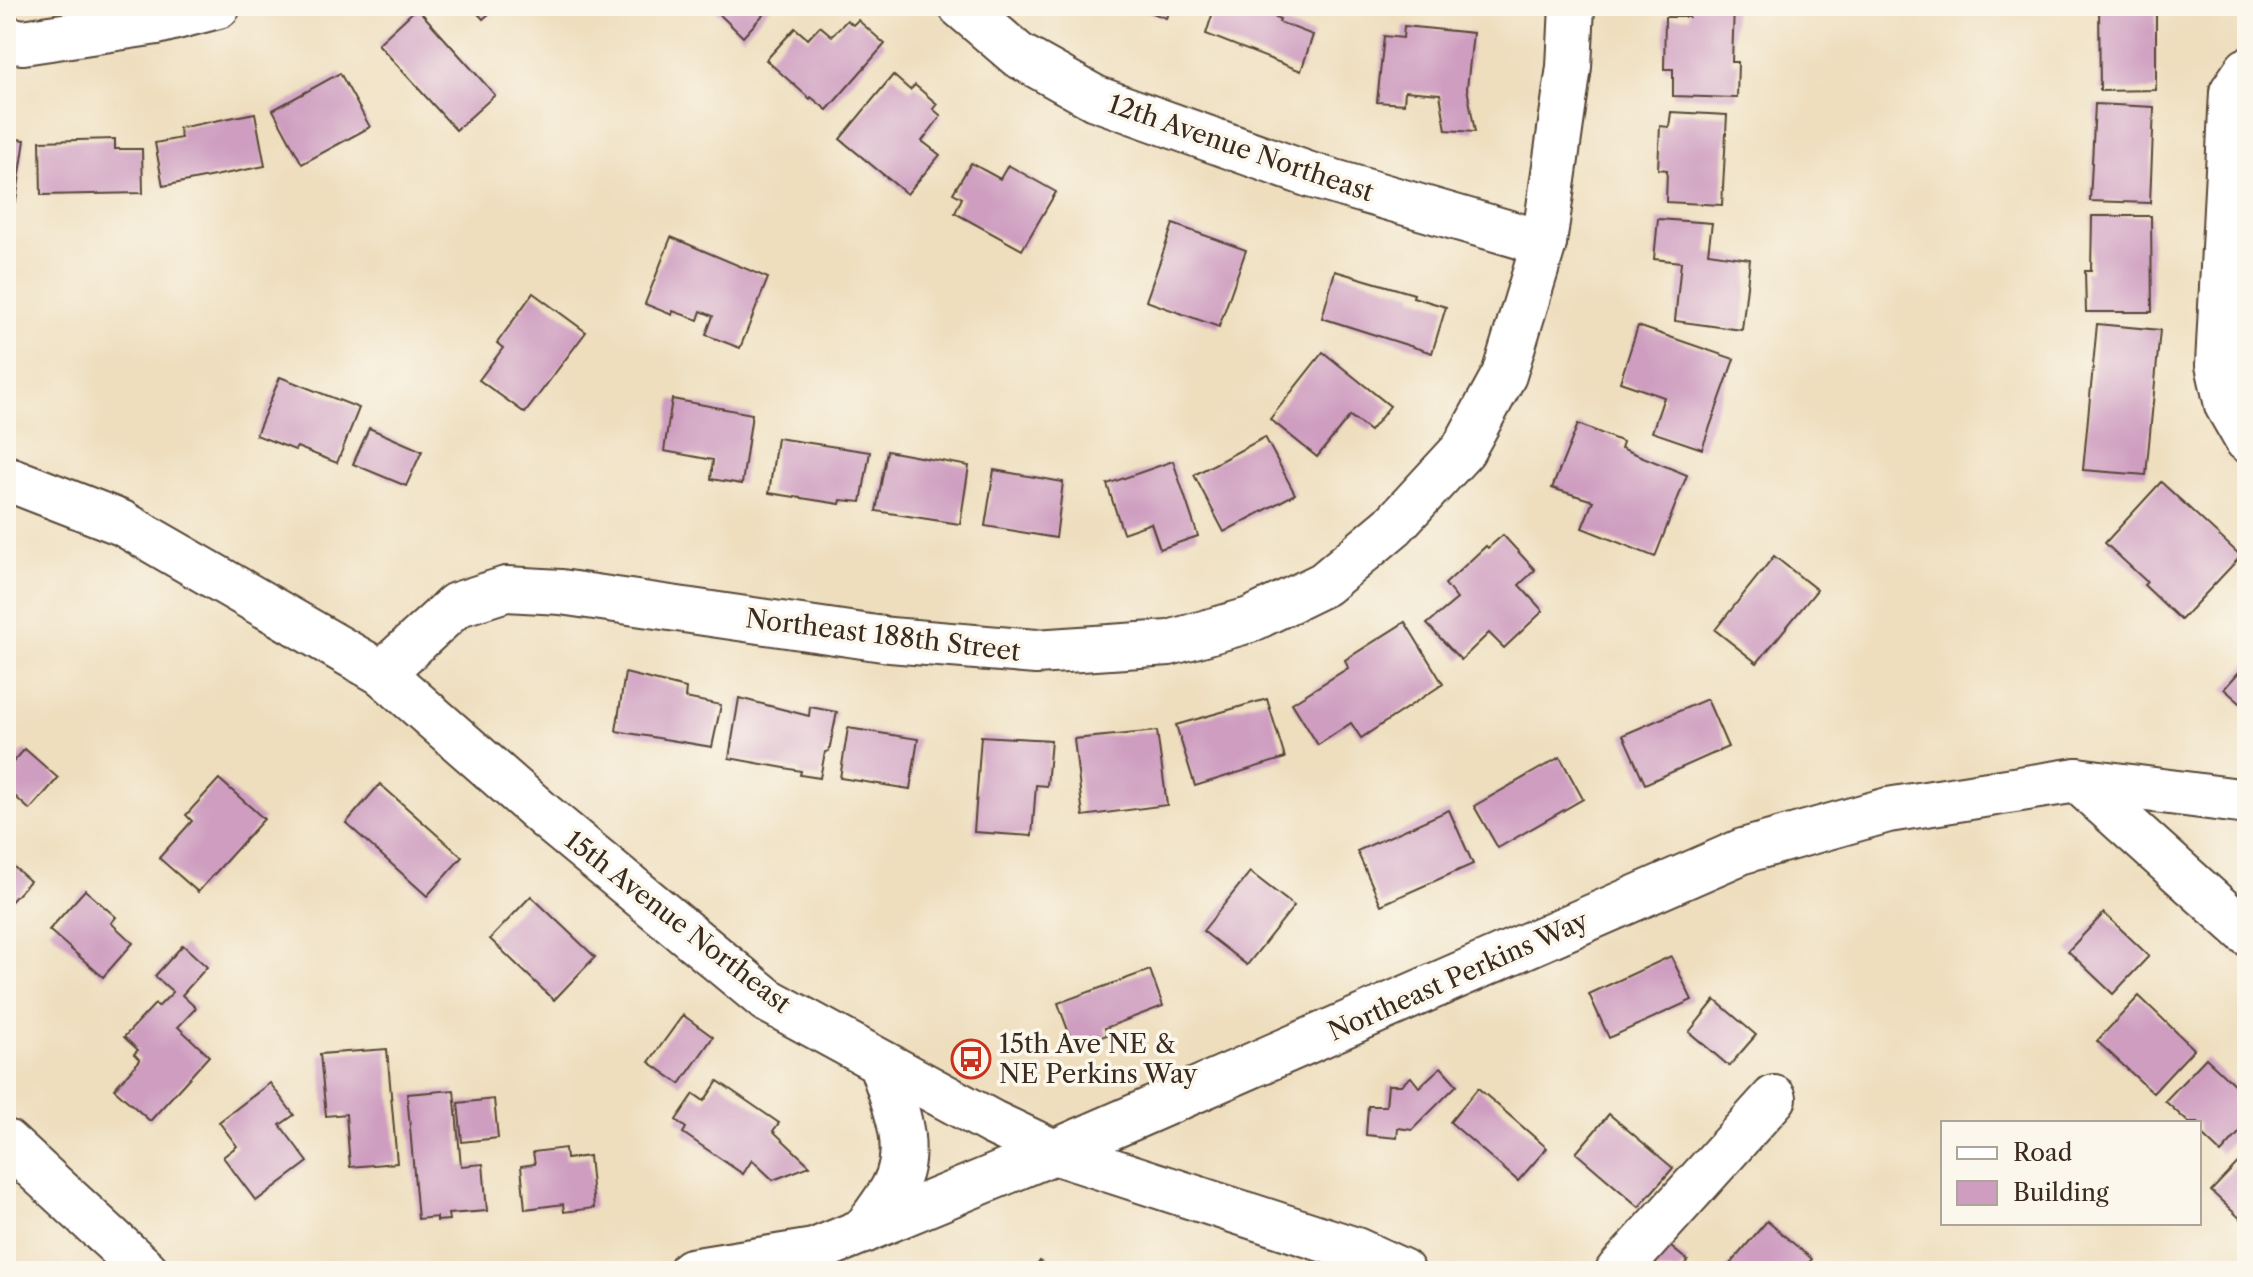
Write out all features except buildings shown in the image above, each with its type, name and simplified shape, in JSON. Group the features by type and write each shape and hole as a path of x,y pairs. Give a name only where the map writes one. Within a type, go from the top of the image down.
{"street":[{"path":"15,41 157,22 218,6"},
{"name":"12th Avenue Northeast","path":"961,6 1018,55 1095,98 1310,175 1544,243"},
{"name":"Northeast 188th Street","path":"382,673 456,605 506,589 561,592 890,640 1036,652 1169,643 1250,620 1324,584 1393,526 1463,450 1504,375 1544,243 1569,67 1572,6"},
{"path":"2247,70 2232,92 2218,365 2227,405 2247,440"},
{"name":"15th Avenue Northeast","path":"6,478 122,523 382,673 546,817 767,1000 881,1064 1054,1152 1356,1250 1402,1271"},
{"path":"2077,780 2247,933"},
{"name":"Northeast Perkins Way","path":"691,1271 814,1251 1054,1152 1743,851 1888,810 2077,780 2247,802"},
{"path":"864,1231 894,1187 901,1166 904,1137 881,1064"},
{"path":"1618,1271 1774,1098"},
{"path":"6,1142 146,1271"}],"place":[{"name":"15th Ave NE & NE Perkins Way","path":"971,1059"}]}
